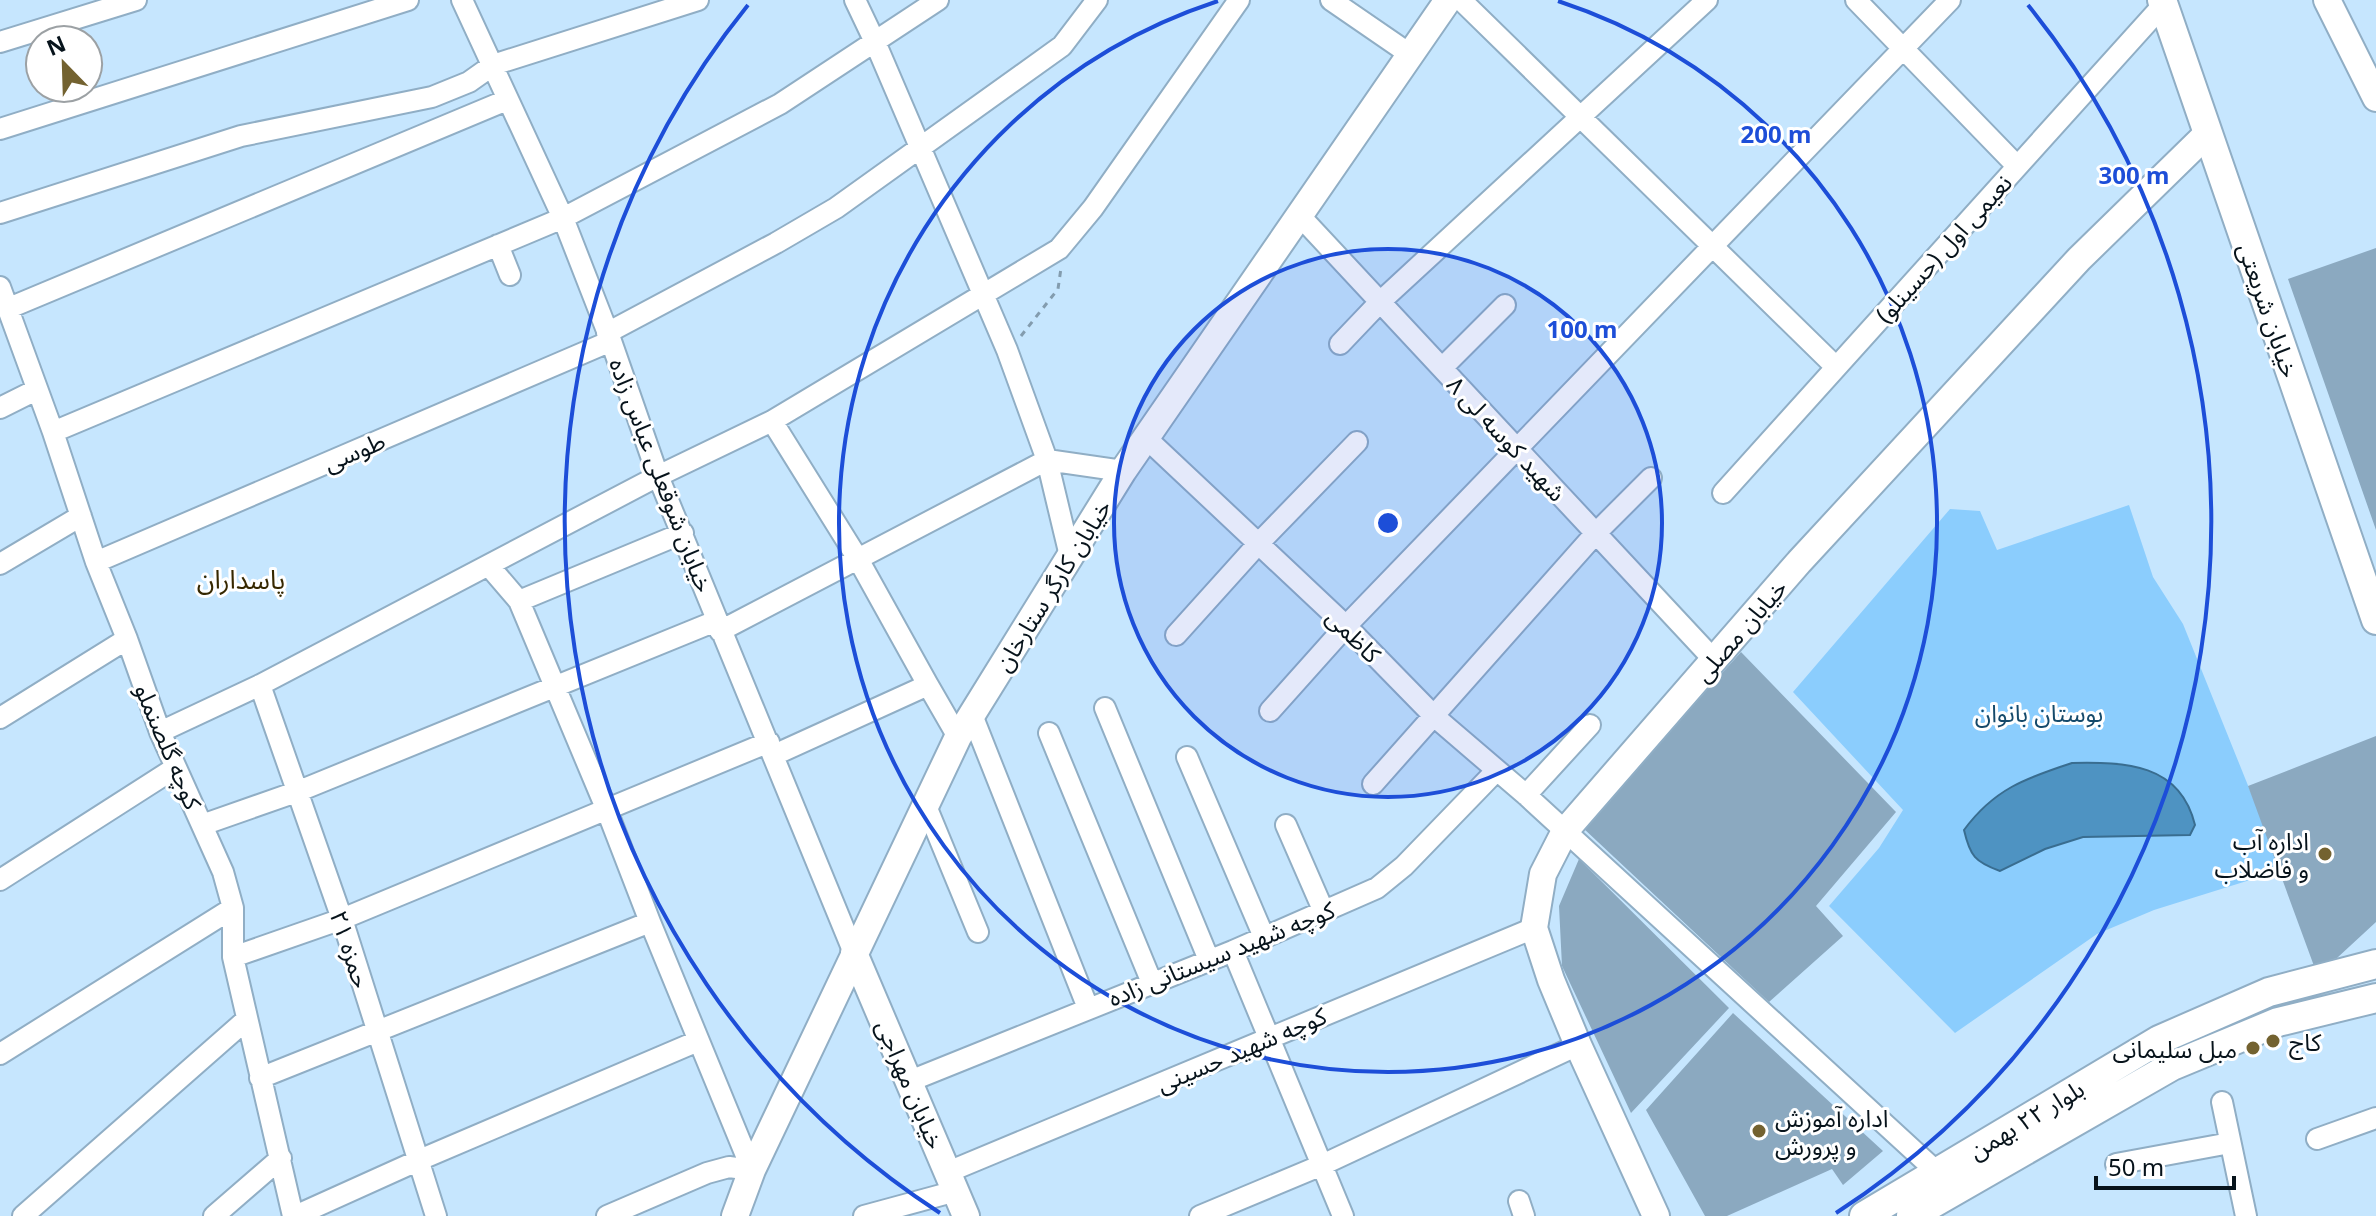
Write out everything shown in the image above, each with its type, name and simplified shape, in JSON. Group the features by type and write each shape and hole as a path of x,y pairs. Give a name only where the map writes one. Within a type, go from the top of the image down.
{"main road":[{"name":"خیابان شریعتی","path":"2163,2 2376,620"},
{"name":"بلوار ۲۲ بهمن","path":"1864,1216 2171,1034 2269,992 2375,963"},
{"name":"بلوار ۲۲ بهمن","path":"1911,1216 2172,1066 2278,1022 2376,998"}],"street":[{"path":"0,42 136,0"},
{"path":"0,129 408,0"},
{"name":"خیابان شوقعلی عباس زاده","path":"462,0 563,218 658,476 854,953"},
{"path":"0,213 241,136 432,97 469,82 493,65 698,0"},
{"path":"855,0 1007,350 1047,460 1070,556"},
{"path":"53,432 563,218 780,104 938,0"},
{"name":"طوسی","path":"96,562 609,337 836,208 1062,46 1097,0"},
{"path":"160,732 260,685 658,476 772,421 1059,249 1093,208 1239,0"},
{"path":"1331,0 1411,55"},
{"name":"خیابان کارگر ستارخان","path":"735,1216 752,1170 965,726 1123,471 1448,0"},
{"path":"1461,0 1836,367"},
{"path":"1340,344 1380,302 1707,0"},
{"path":"1856,0 2017,166"},
{"path":"1270,711 1346,626 1950,0"},
{"path":"2327,0 2376,98"},
{"name":"نعیمی اول (حسینلو)","path":"1723,493 2163,2"},
{"path":"9,308 507,100"},
{"name":"خیابان مصلی","path":"1656,1216 1551,980 1534,928 1543,874 1565,831 1799,562 2079,259 2208,133"},
{"name":"شهید کوسه لی ۸","path":"1300,216 1714,660"},
{"path":"498,245 510,275"},
{"name":"کوچه گلصنملو","path":"0,287 96,562 160,732 223,872 233,908 233,957 246,1020 294,1216"},
{"path":"1442,368 1505,305"},
{"path":"0,408 36,390"},
{"path":"772,421 858,559 928,685 965,726 1088,1008"},
{"name":"کاظمی","path":"1146,438 1346,626 1435,717 1526,795 1937,1172"},
{"path":"1176,635 1258,544 1357,442"},
{"path":"202,825 299,791 555,685 718,626 858,559 1047,460 1123,471"},
{"path":"1373,784 1596,533 1651,478"},
{"path":"0,564 81,516"},
{"path":"519,601 683,533"},
{"path":"489,566 519,601 752,1170"},
{"path":"0,718 127,639"},
{"name":"حمزه ۲۱","path":"260,685 342,919 436,1216"},
{"path":"233,957 342,919 606,808 771,748 928,685"},
{"path":"1105,708 1209,960"},
{"path":"1526,795 1590,725"},
{"path":"1049,733 1152,983"},
{"path":"1187,757 1264,937"},
{"path":"0,880 175,768"},
{"name":"کوچه شهید سیستانی زاده","path":"910,1081 1233,951 1377,888 1404,866 1496,771"},
{"path":"926,806 978,932"},
{"path":"1286,825 1324,912"},
{"path":"0,1054 233,908"},
{"path":"260,1078 650,922"},
{"name":"کوچه شهید حسینی","path":"864,1216 952,1182 1268,1037 1534,928"},
{"path":"1233,951 1343,1216"},
{"name":"خیابان مهراجی","path":"854,953 966,1216"},
{"path":"23,1216 246,1020"},
{"path":"294,1216 698,1041"},
{"path":"1200,1216 1322,1165 1578,1045"},
{"path":"2222,1102 2246,1216"},
{"path":"2317,1139 2376,1118"},
{"path":"2116,1164 2230,1143"},
{"path":"214,1216 281,1158"},
{"path":"607,1216 707,1173 729,1167 752,1170"}],"path":[{"path":"1007,350 1043,311 1058,289 1062,270 1059,249"}],"green space":[{"name":"بوستان بانوان","path":"2129,505 2153,577 2183,624 2282,870 2154,910 2097,934 1955,1033 1829,906 1879,848 1903,810 1793,692 1950,509 1980,511 1997,550"}],"shaded area":[{"path":"2072,763 2130,766 2163,778 2177,789 2188,804 2195,825 2190,835 2083,837 2045,849 2000,871 1975,857 1964,830 1987,804 2026,780"}],"building":[{"path":"2376,248 2376,530 2288,279"},
{"path":"1741,652 1896,812 1816,906 1843,936 1769,1002 1583,828"},
{"name":"اداره آب و فاضلاب","path":"2376,736 2376,922 2337,958 2314,966 2248,786"},
{"path":"1579,859 1729,1008 1631,1113 1562,966 1559,906"},
{"name":"اداره آموزش و پرورش","path":"1733,1013 1883,1151 1843,1185 1832,1169 1727,1216 1705,1216 1646,1110"}],"place":[{"name":"اداره آب و فاضلاب","path":"2325,854"},
{"name":"کاج","path":"2273,1041"},
{"name":"مبل سلیمانی","path":"2253,1048"},
{"name":"اداره آموزش و پرورش","path":"1759,1131"}],"district":[{"name":"پاسداران","path":"241,579"}]}
